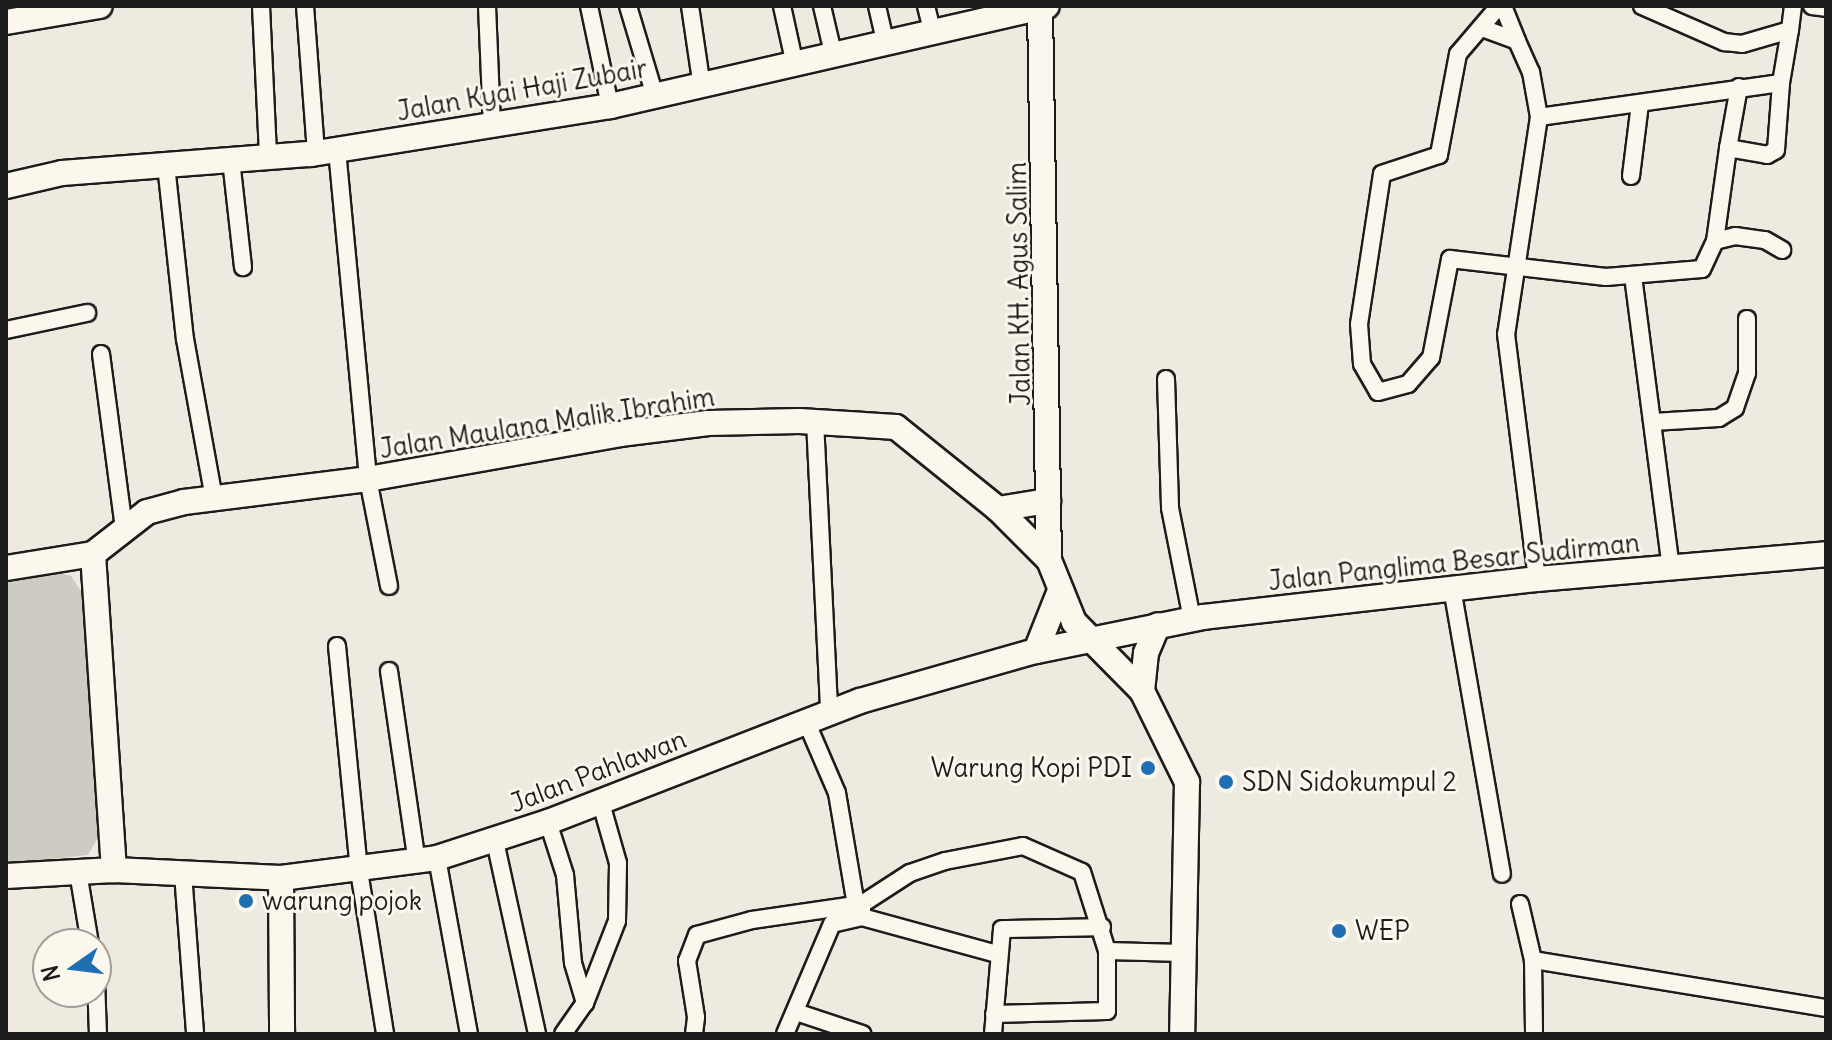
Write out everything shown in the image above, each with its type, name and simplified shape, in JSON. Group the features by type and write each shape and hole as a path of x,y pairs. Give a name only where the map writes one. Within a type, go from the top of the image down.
{"street":[{"path":"6,22 100,6"},
{"path":"261,6 268,157"},
{"path":"305,6 368,479 389,586"},
{"path":"487,6 492,125"},
{"path":"589,6 610,106"},
{"path":"628,6 655,96"},
{"path":"690,6 702,87"},
{"path":"782,6 795,65"},
{"path":"822,6 834,57"},
{"path":"877,6 886,45"},
{"path":"926,6 933,34"},
{"path":"1537,579 1507,346 1513,265 1539,117 1531,72 1501,6 1454,64 1439,155 1382,174 1359,324 1362,364 1374,388 1388,393 1408,384 1431,358 1448,261 1513,265 1633,276 1696,271 1706,263 1715,241 1739,87"},
{"path":"1642,6 1724,42 1758,42 1790,30"},
{"path":"1728,148 1773,154 1793,6"},
{"path":"1812,6 1826,8"},
{"name":"Jalan Kyai Haji Zubair","path":"6,186 62,173 326,152 610,106 933,34 998,13 1044,7"},
{"name":"Jalan KH. Agus Salim","path":"1044,7 1049,560"},
{"path":"1482,28 1517,41"},
{"path":"1539,117 1781,83"},
{"path":"1631,176 1640,104"},
{"path":"231,160 243,267"},
{"path":"166,165 185,339 214,498"},
{"path":"1715,241 1750,238 1782,250"},
{"path":"1633,276 1671,568"},
{"path":"6,330 87,313"},
{"path":"1653,422 1719,418 1735,408 1747,373 1747,319"},
{"path":"101,354 124,528"},
{"path":"1166,379 1170,508 1192,619"},
{"path":"815,421 818,717 860,908"},
{"name":"Jalan Maulana Malik Ibrahim","path":"93,554 147,512 214,498 368,479 620,434 708,423 815,421 896,427 998,509 1049,560"},
{"path":"998,509 1048,501"},
{"path":"6,568 93,554 114,870"},
{"name":"Jalan Panglima Besar Sudirman","path":"1089,640 1192,619 1452,588 1826,554"},
{"path":"1049,560 1059,593 1089,640 1142,691 1187,782 1182,1034"},
{"path":"1452,588 1502,874"},
{"path":"1059,593 1080,620 1093,627 1158,625 1146,653 1142,691"},
{"path":"1059,593 1036,651 1100,666 1142,691"},
{"name":"Jalan Pahlawan","path":"6,876 114,870 281,878 359,871 427,860 548,822 818,717 1036,651 1089,640"},
{"path":"337,646 359,871 385,1034"},
{"path":"389,671 427,860 469,1034"},
{"path":"563,1034 585,1003 618,914 618,863 600,800"},
{"path":"548,822 565,875 573,963 585,1003"},
{"path":"495,841 537,1034"},
{"path":"785,1034 831,925 913,872 1023,846 1082,872 1102,927 1107,951 1107,1011 994,1014"},
{"path":"78,872 87,928"},
{"path":"183,873 195,1034"},
{"path":"281,878 282,1034"},
{"path":"1520,904 1533,960 1534,1034"},
{"path":"693,1033 687,961 697,935 752,920 860,908 997,954"},
{"path":"993,1034 997,954 1005,928 1102,927"},
{"path":"1107,951 1183,953"},
{"path":"1533,960 1826,1008"},
{"path":"97,1008 98,1034"},
{"path":"796,1012 860,1034"}],"shaded area":[{"path":"60,573 71,576 85,597 104,827 88,855 6,864 6,583"}],"place":[{"name":"Warung Kopi PDI","path":"1148,768"},
{"name":"SDN Sidokumpul 2","path":"1226,782"},
{"name":"warung pojok","path":"246,901"},
{"name":"WEP","path":"1339,931"}]}
